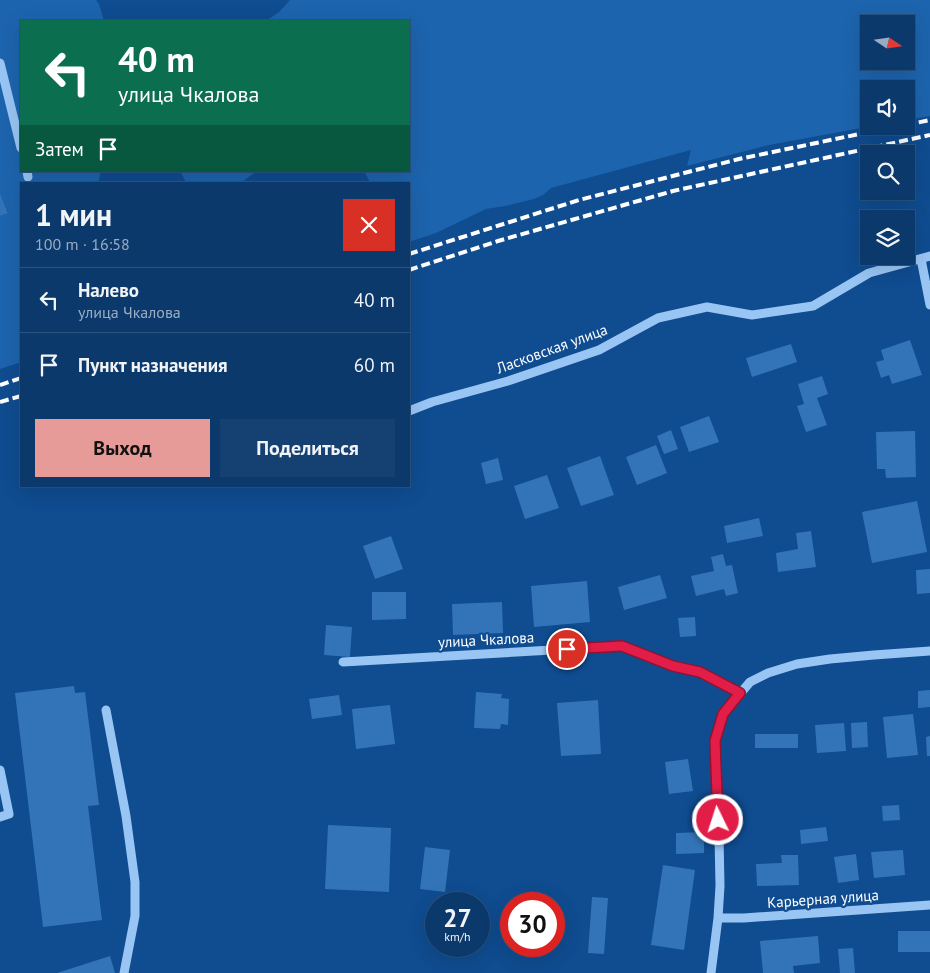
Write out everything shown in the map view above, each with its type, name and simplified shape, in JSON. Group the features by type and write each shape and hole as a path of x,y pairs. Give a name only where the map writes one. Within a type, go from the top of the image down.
{"street":[{"path":"0,63 20,144"},
{"path":"925,257 930,305"},
{"name":"Ласковская улица","path":"410,411 432,402 508,381 599,350 658,318 707,308 752,314 813,306 869,273 925,257"},
{"name":"улица Чкалова","path":"343,662 622,646 673,666 700,672 740,693"},
{"path":"710,973 718,918 720,886 715,741 723,714 750,682 768,673 797,664 874,654 930,651"},
{"path":"106,710 126,816 135,882 135,916 124,973"},
{"path":"0,770 9,814 0,816"},
{"name":"Карьерная улица","path":"718,918 744,918 930,905"}],"shaded area":[{"path":"0,0 96,0 104,20 20,20 20,172 101,172 98,182 20,182 20,362 0,369 0,216 8,212 0,193"},
{"path":"290,0 930,0 930,116 915,118 915,80 860,80 860,128 769,145 687,166 691,150 551,188 543,195 534,199 486,209 436,233 410,242 410,182 370,182 365,172 410,172 410,20 267,20 279,12"},
{"path":"181,172 256,172 242,182 186,182"}],"building":[{"path":"0,193 8,213 0,216"},
{"path":"910,340 922,375 892,384 889,375 881,378 876,362 884,360 881,350"},
{"path":"791,344 797,362 752,377 746,358"},
{"path":"822,376 828,394 817,398 827,425 806,432 797,406 804,404 798,384"},
{"path":"709,416 719,442 689,452 680,427"},
{"path":"671,430 678,449 664,454 657,436"},
{"path":"915,431 916,477 886,478 885,469 877,469 876,432"},
{"path":"656,445 667,473 637,485 626,457"},
{"path":"600,456 614,495 581,506 567,468"},
{"path":"498,458 503,480 486,484 481,463"},
{"path":"547,475 559,508 525,519 514,486"},
{"path":"917,501 927,552 872,563 862,512"},
{"path":"759,518 763,536 727,543 724,526"},
{"path":"811,531 816,567 778,572 776,553 798,549 796,533"},
{"path":"391,536 403,569 375,579 363,546"},
{"path":"723,554 726,566 732,565 738,593 726,596 724,589 696,596 691,576 714,571 711,557"},
{"path":"930,569 930,593 917,594 916,570"},
{"path":"660,575 667,598 624,610 618,587"},
{"path":"587,581 590,622 534,627 531,586"},
{"path":"372,592 406,592 406,619 372,620"},
{"path":"502,602 503,633 453,635 452,604"},
{"path":"695,617 696,636 680,637 678,618"},
{"path":"326,625 352,627 350,657 324,655"},
{"path":"74,686 75,693 85,692 99,805 88,806 102,920 43,927 15,693"},
{"path":"930,690 930,707 918,708 918,691"},
{"path":"476,692 502,694 501,698 509,699 508,725 501,724 500,729 474,728"},
{"path":"339,695 342,715 312,719 309,699"},
{"path":"598,700 601,754 561,756 557,703"},
{"path":"390,705 395,744 356,749 352,709"},
{"path":"913,714 918,755 887,758 883,717"},
{"path":"867,722 868,747 852,748 851,723"},
{"path":"844,723 846,751 817,753 815,725"},
{"path":"755,734 798,734 798,748 755,748"},
{"path":"930,736 930,756 927,756 926,737"},
{"path":"688,759 693,791 669,794 665,762"},
{"path":"899,805 900,820 883,821 882,806"},
{"path":"328,825 391,828 389,892 325,889"},
{"path":"826,827 828,841 801,844 800,830"},
{"path":"704,832 704,853 676,854 676,833"},
{"path":"425,847 450,850 445,892 420,889"},
{"path":"903,850 905,875 874,878 871,852"},
{"path":"856,854 859,880 838,883 834,857"},
{"path":"781,855 798,855 799,885 757,886 756,864 782,863"},
{"path":"663,865 695,870 684,950 651,945"},
{"path":"592,897 608,898 604,954 588,953"},
{"path":"898,931 930,931 930,952 898,952"},
{"path":"818,936 820,963 793,966 794,973 763,973 760,941"},
{"path":"853,948 855,973 840,973 838,949"},
{"path":"110,956 115,973 57,973"}],"railway":[{"path":"915,123 930,120"},
{"path":"410,254 579,200 739,159 860,134"},
{"path":"410,270 498,241 673,191 930,135"},
{"path":"0,385 20,378"},
{"path":"0,402 20,396"}],"route":[{"path":"567,649 622,646 673,666 700,672 740,693 723,714 715,741 718,820"}]}
